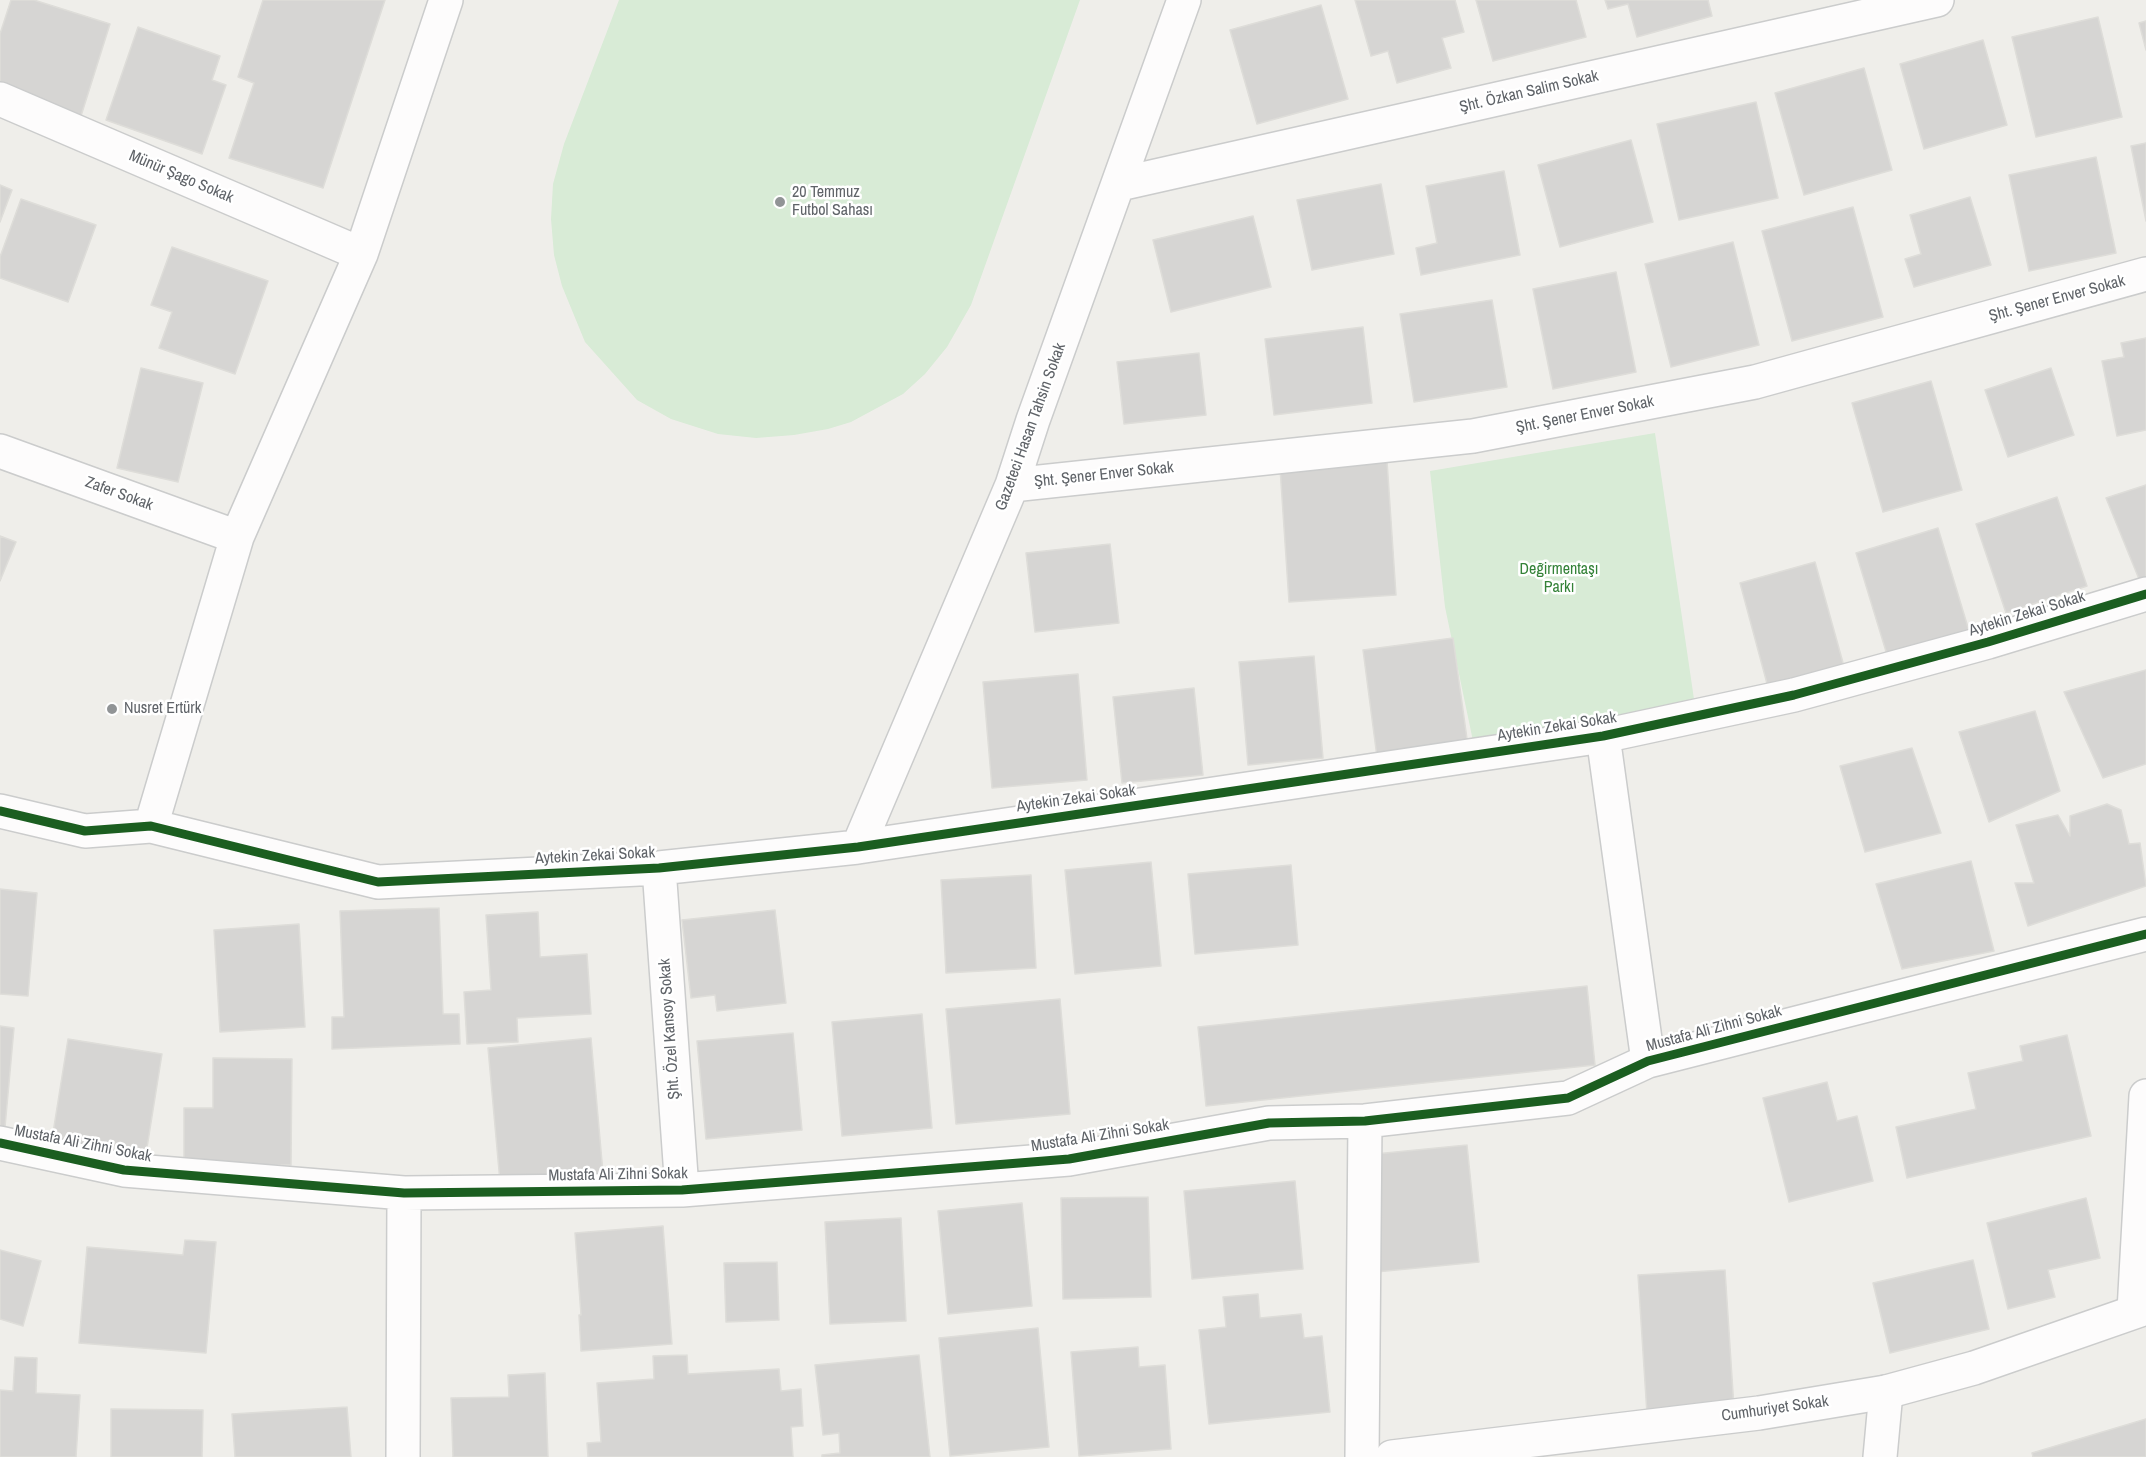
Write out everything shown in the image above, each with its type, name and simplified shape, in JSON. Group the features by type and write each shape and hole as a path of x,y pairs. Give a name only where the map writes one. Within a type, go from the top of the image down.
{"street":[{"path":"151,826 237,537 361,254 446,0"},
{"name":"Gazeteci Hasan Tahsin Sokak","path":"858,847 1012,485 1033,420 1184,0"},
{"name":"Şht. Özkan Salim Sokak","path":"1120,183 1937,0"},
{"name":"Münür Şago Sokak","path":"0,99 361,254"},
{"name":"Şht. Şener Enver Sokak","path":"1012,485 1473,436 1755,382 2146,274"},
{"name":"Zafer Sokak","path":"0,451 237,537"},
{"name":"Aytekin Zekai Sokak","path":"0,811 85,831 151,826 378,882 659,867 858,847 1604,736 1794,695 1988,642 2146,594"},
{"path":"1604,736 1648,1061"},
{"name":"Şht. Özel Kansoy Sokak","path":"659,867 682,1190"},
{"name":"Mustafa Ali Zihni Sokak","path":"0,1143 124,1170 404,1193 682,1190 1069,1159 1269,1124 1365,1121 1568,1098 1648,1061 2146,934"},
{"path":"2140,1309 2146,1096"},
{"path":"1362,1457 1365,1121"},
{"path":"403,1457 404,1193"},
{"name":"Cumhuriyet Sokak","path":"1392,1457 1759,1413 1886,1392 1974,1368 2140,1309"},
{"path":"1880,1457 1886,1392"}],"green space":[{"name":"20 Temmuz Futbol Sahası","path":"619,0 1080,0 971,305 947,347 925,374 903,394 851,422 828,429 756,438 718,434 671,419 637,400 585,342 562,286 554,255 551,219 553,184 564,144"},
{"name":"Değirmentaşı Parkı","path":"1655,433 1695,706 1473,741 1445,607 1430,471"}],"building":[{"path":"11,0 34,0 110,24 81,116 0,91 0,34"},
{"path":"263,0 385,0 323,188 229,158 254,83 238,77"},
{"path":"1355,0 1455,0 1464,32 1442,38 1451,68 1397,83 1388,51 1371,56"},
{"path":"1476,0 1576,0 1586,37 1493,61"},
{"path":"1605,0 1708,0 1712,16 1637,37 1628,4 1608,9"},
{"path":"1321,5 1348,99 1257,124 1230,30"},
{"path":"2098,17 2122,117 2036,137 2012,37"},
{"path":"2146,21 2146,50 2139,23"},
{"path":"138,27 220,56 212,80 226,85 202,154 106,120"},
{"path":"1983,40 2007,125 1924,149 1900,64"},
{"path":"1864,68 1892,170 1804,195 1775,93"},
{"path":"1756,102 1778,198 1679,220 1657,124"},
{"path":"1631,140 1653,222 1560,247 1538,165"},
{"path":"2146,143 2146,221 2131,146"},
{"path":"2096,157 2116,253 2029,271 2009,175"},
{"path":"1504,171 1520,255 1421,275 1416,248 1437,243 1426,186"},
{"path":"1381,184 1394,254 1312,270 1297,200"},
{"path":"0,185 12,190 0,222"},
{"path":"1970,197 1991,265 1914,287 1905,259 1921,254 1910,215"},
{"path":"21,199 96,225 68,302 0,278 0,257"},
{"path":"1853,207 1883,317 1792,341 1762,231"},
{"path":"1253,216 1271,287 1171,312 1153,240"},
{"path":"1733,242 1759,345 1671,367 1645,264"},
{"path":"172,247 268,281 235,374 159,348 172,312 151,305"},
{"path":"1616,272 1636,372 1553,389 1533,289"},
{"path":"1492,300 1507,387 1414,402 1400,314"},
{"path":"1363,327 1372,403 1274,415 1265,339"},
{"path":"2146,338 2146,430 2117,436 2102,361 2124,357 2121,343"},
{"path":"1199,353 1206,415 1124,424 1117,362"},
{"path":"141,368 203,383 178,482 117,468"},
{"path":"2051,368 2074,435 2008,457 1985,390"},
{"path":"1931,381 1962,490 1883,512 1852,403"},
{"path":"1387,461 1396,595 1289,602 1280,468"},
{"path":"2146,485 2146,582 2141,584 2106,498"},
{"path":"2057,497 2087,586 2006,613 1976,524"},
{"path":"1938,528 1970,634 1888,658 1856,553"},
{"path":"0,536 16,542 0,581"},
{"path":"1110,544 1119,623 1035,632 1026,553"},
{"path":"1815,562 1845,670 1769,691 1740,583"},
{"path":"1453,638 1468,746 1377,757 1363,650"},
{"path":"1314,656 1323,758 1248,765 1239,662"},
{"path":"2146,670 2146,764 2103,778 2064,692"},
{"path":"1078,674 1087,780 992,788 983,682"},
{"path":"1194,688 1203,775 1122,783 1113,697"},
{"path":"2035,711 2060,791 1989,822 1959,732"},
{"path":"1912,748 1941,833 1865,852 1840,766"},
{"path":"2107,804 2121,810 2129,844 2140,843 2146,886 2028,926 2015,883 2034,883 2016,825 2058,815 2070,836 2070,816"},
{"path":"1971,861 1994,951 1902,969 1876,884"},
{"path":"1151,862 1161,966 1075,974 1065,870"},
{"path":"1291,865 1298,945 1195,954 1188,874"},
{"path":"1031,875 1036,968 946,973 941,880"},
{"path":"0,889 37,893 28,996 0,994"},
{"path":"439,908 443,1014 459,1014 460,1044 332,1049 332,1017 344,1017 340,911"},
{"path":"775,910 786,1003 717,1011 715,995 691,998 682,920"},
{"path":"538,912 540,957 587,954 591,1014 517,1018 518,1042 467,1044 464,992 491,990 486,915"},
{"path":"299,924 305,1027 220,1032 214,930"},
{"path":"1587,986 1595,1065 1206,1106 1198,1027"},
{"path":"1060,999 1070,1114 956,1124 946,1009"},
{"path":"922,1014 932,1128 842,1136 832,1022"},
{"path":"0,1026 14,1028 5,1127 0,1126"},
{"path":"793,1033 802,1130 706,1139 697,1041"},
{"path":"2067,1035 2091,1136 1907,1178 1896,1127 1976,1109 1968,1073 2023,1061 2020,1046"},
{"path":"591,1038 603,1173 500,1182 488,1048"},
{"path":"68,1039 162,1054 146,1154 52,1139"},
{"path":"213,1058 292,1059 291,1165 184,1164 184,1108 213,1108"},
{"path":"1827,1082 1837,1121 1857,1116 1873,1181 1789,1202 1763,1098"},
{"path":"1467,1145 1479,1262 1376,1272 1365,1155"},
{"path":"1295,1181 1303,1269 1192,1279 1184,1191"},
{"path":"1148,1197 1151,1297 1063,1299 1061,1198"},
{"path":"2086,1198 2100,1258 2048,1270 2055,1297 2008,1309 1987,1223"},
{"path":"1022,1203 1032,1306 948,1314 938,1211"},
{"path":"901,1218 906,1321 830,1324 825,1222"},
{"path":"663,1226 672,1344 581,1351 579,1315 581,1315 575,1233"},
{"path":"185,1240 216,1242 206,1353 79,1343 87,1247 183,1255"},
{"path":"0,1250 41,1261 23,1326 0,1319"},
{"path":"1973,1260 1989,1329 1890,1353 1873,1283"},
{"path":"777,1262 779,1320 726,1322 724,1263"},
{"path":"1725,1270 1734,1408 1647,1414 1638,1275"},
{"path":"1258,1294 1260,1318 1301,1314 1304,1338 1322,1336 1330,1412 1209,1424 1199,1330 1226,1327 1223,1297"},
{"path":"1038,1328 1049,1447 950,1456 939,1338"},
{"path":"1138,1347 1139,1367 1165,1365 1171,1449 1079,1456 1071,1352"},
{"path":"687,1355 688,1374 779,1369 781,1391 801,1389 803,1426 791,1427 793,1457 588,1457 587,1443 601,1442 597,1383 654,1379 653,1356"},
{"path":"919,1355 930,1457 822,1457 822,1455 840,1453 839,1433 823,1435 815,1365"},
{"path":"15,1357 37,1358 36,1393 80,1395 76,1457 0,1457 0,1390 13,1391"},
{"path":"545,1373 548,1457 453,1457 451,1398 509,1397 508,1375"},
{"path":"347,1407 351,1457 235,1457 232,1414"},
{"path":"111,1409 203,1410 202,1457 111,1457"},
{"path":"2146,1419 2146,1457 2033,1457 2032,1453"}],"cycle path":[{"path":"0,811 85,831 151,826 378,882 659,868 858,847 1603,736 1794,695 1988,642 2146,594"},
{"path":"0,1143 124,1170 404,1193 682,1190 1069,1159 1269,1123 1365,1121 1568,1098 1648,1061 2146,934"}],"place":[{"name":"20 Temmuz Futbol Sahası","path":"780,202"},
{"name":"Nusret Ertürk","path":"112,709"}]}
